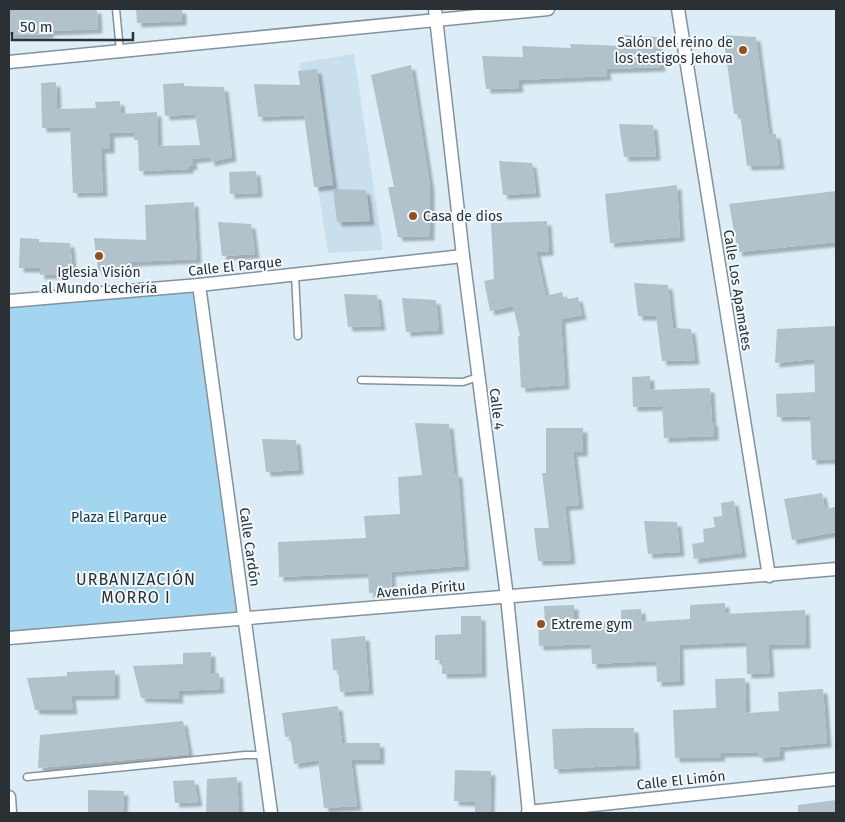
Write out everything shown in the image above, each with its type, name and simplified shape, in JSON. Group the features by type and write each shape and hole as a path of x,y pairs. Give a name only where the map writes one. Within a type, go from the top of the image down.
{"street":[{"path":"9,62 436,14 548,9"},
{"name":"Calle Los Apamates","path":"678,9 769,576"},
{"name":"Calle 4","path":"436,14 463,256 507,597 528,812"},
{"name":"Calle El Parque","path":"9,301 198,285 463,256"},
{"name":"Calle Cardón","path":"198,285 271,813"},
{"name":"Avenida Píritu","path":"9,638 836,569"},
{"name":"Calle El Limón","path":"528,812 836,779"},
{"path":"9,797 10,813"}],"lane":[{"path":"116,9 120,51"},
{"path":"295,274 298,336"},
{"path":"361,380 462,382 478,377"},
{"path":"27,777 245,755 263,755"}],"shaded area":[{"path":"354,54 383,250 328,253 299,63"}],"green space":[{"name":"Plaza El Parque","path":"199,285 244,619 9,638 9,301"}],"building":[{"path":"9,9 97,9 98,29 49,31 49,34 9,35"},
{"path":"136,9 182,9 182,21 137,23"},
{"path":"624,35 657,37 661,67 606,69 607,76 518,80 519,88 486,89 482,56 523,57 522,46 571,48 570,44 625,46"},
{"path":"723,35 756,37 769,134 776,134 780,165 747,166 740,114 734,114"},
{"path":"411,65 430,186 430,236 398,237 388,187 394,187 371,75"},
{"path":"317,69 333,185 314,187 304,115 258,117 254,84 300,85 298,71"},
{"path":"56,82 57,109 96,108 95,102 120,101 121,114 157,112 158,146 200,145 195,114 165,116 163,84 184,83 184,86 224,87 232,157 210,162 210,157 192,159 193,165 189,166 189,169 139,171 138,140 134,140 134,132 110,133 110,149 101,149 103,192 73,193 70,127 42,128 41,83"},
{"path":"619,124 653,125 656,156 624,157"},
{"path":"499,161 532,163 536,193 503,195"},
{"path":"256,171 258,193 230,194 229,172"},
{"path":"677,185 680,237 610,243 605,194"},
{"path":"333,189 366,190 370,221 337,222"},
{"path":"836,191 836,242 738,252 729,204"},
{"path":"194,202 197,259 130,262 131,270 98,271 94,238 146,240 145,205"},
{"path":"547,221 549,251 536,252 546,296 562,292 564,300 578,297 582,315 561,319 565,385 521,388 518,336 520,336 513,306 490,311 484,281 494,279 491,223"},
{"path":"218,222 251,224 255,254 222,256"},
{"path":"20,238 39,239 39,242 70,243 73,273 40,275 40,268 19,268"},
{"path":"634,283 668,285 673,328 691,329 695,360 662,361 656,316 638,316"},
{"path":"344,294 377,295 381,326 348,327"},
{"path":"402,298 436,300 439,330 406,332"},
{"path":"836,326 836,459 812,460 810,416 777,417 776,394 815,392 814,359 775,363 777,329"},
{"path":"650,376 650,390 710,388 714,436 664,438 662,406 633,407 632,377"},
{"path":"415,423 449,424 454,473 458,473 465,566 391,572 392,592 369,593 368,573 279,577 278,542 366,538 364,516 400,514 398,477 422,475"},
{"path":"546,428 583,428 583,452 573,452 579,505 565,506 571,560 538,561 534,528 549,528 542,473 546,473"},
{"path":"262,439 296,440 299,470 266,472"},
{"path":"822,493 825,509 836,507 836,532 792,540 784,499"},
{"path":"734,501 742,553 694,559 692,544 704,542 703,529 715,527 713,517 722,516 721,503"},
{"path":"644,521 677,522 680,552 648,554"},
{"path":"725,603 725,614 805,610 806,644 768,645 770,673 747,674 746,642 679,645 680,681 657,682 656,661 592,664 591,644 539,646 538,624 545,624 544,606 574,605 574,623 621,621 621,610 641,609 642,622 690,619 690,605"},
{"path":"461,616 481,616 482,673 442,674 442,660 435,660 435,635 461,634"},
{"path":"365,636 369,690 340,692 338,670 333,670 331,639"},
{"path":"211,652 211,673 219,673 220,689 178,691 179,699 141,698 133,666 183,664 183,653"},
{"path":"115,670 115,695 71,696 73,710 35,710 27,678 67,676 67,672"},
{"path":"745,678 746,713 779,711 778,692 823,689 827,743 780,747 780,756 759,758 758,752 720,753 721,757 675,758 673,710 716,708 715,679"},
{"path":"338,706 342,743 380,743 380,760 351,760 357,806 324,808 318,760 294,764 290,736 285,737 282,713"},
{"path":"183,721 189,754 38,768 40,735"},
{"path":"634,728 636,765 554,769 552,729"},
{"path":"455,770 491,771 490,813 475,813 475,802 454,801"},
{"path":"237,777 239,813 206,813 207,779"},
{"path":"194,780 198,802 175,803 173,781"},
{"path":"88,790 124,791 123,813 88,813"},
{"path":"836,800 836,813 798,813 798,805"}],"place":[{"name":"Salón del reino de los testigos Jehova","path":"743,50"},
{"name":"Casa de dios","path":"413,216"},
{"name":"Iglesia Visión al Mundo Lechería","path":"99,256"},
{"name":"Extreme gym","path":"541,624"}],"district":[{"name":"URBANIZACIÓN MORRO I","path":"136,588"}]}
